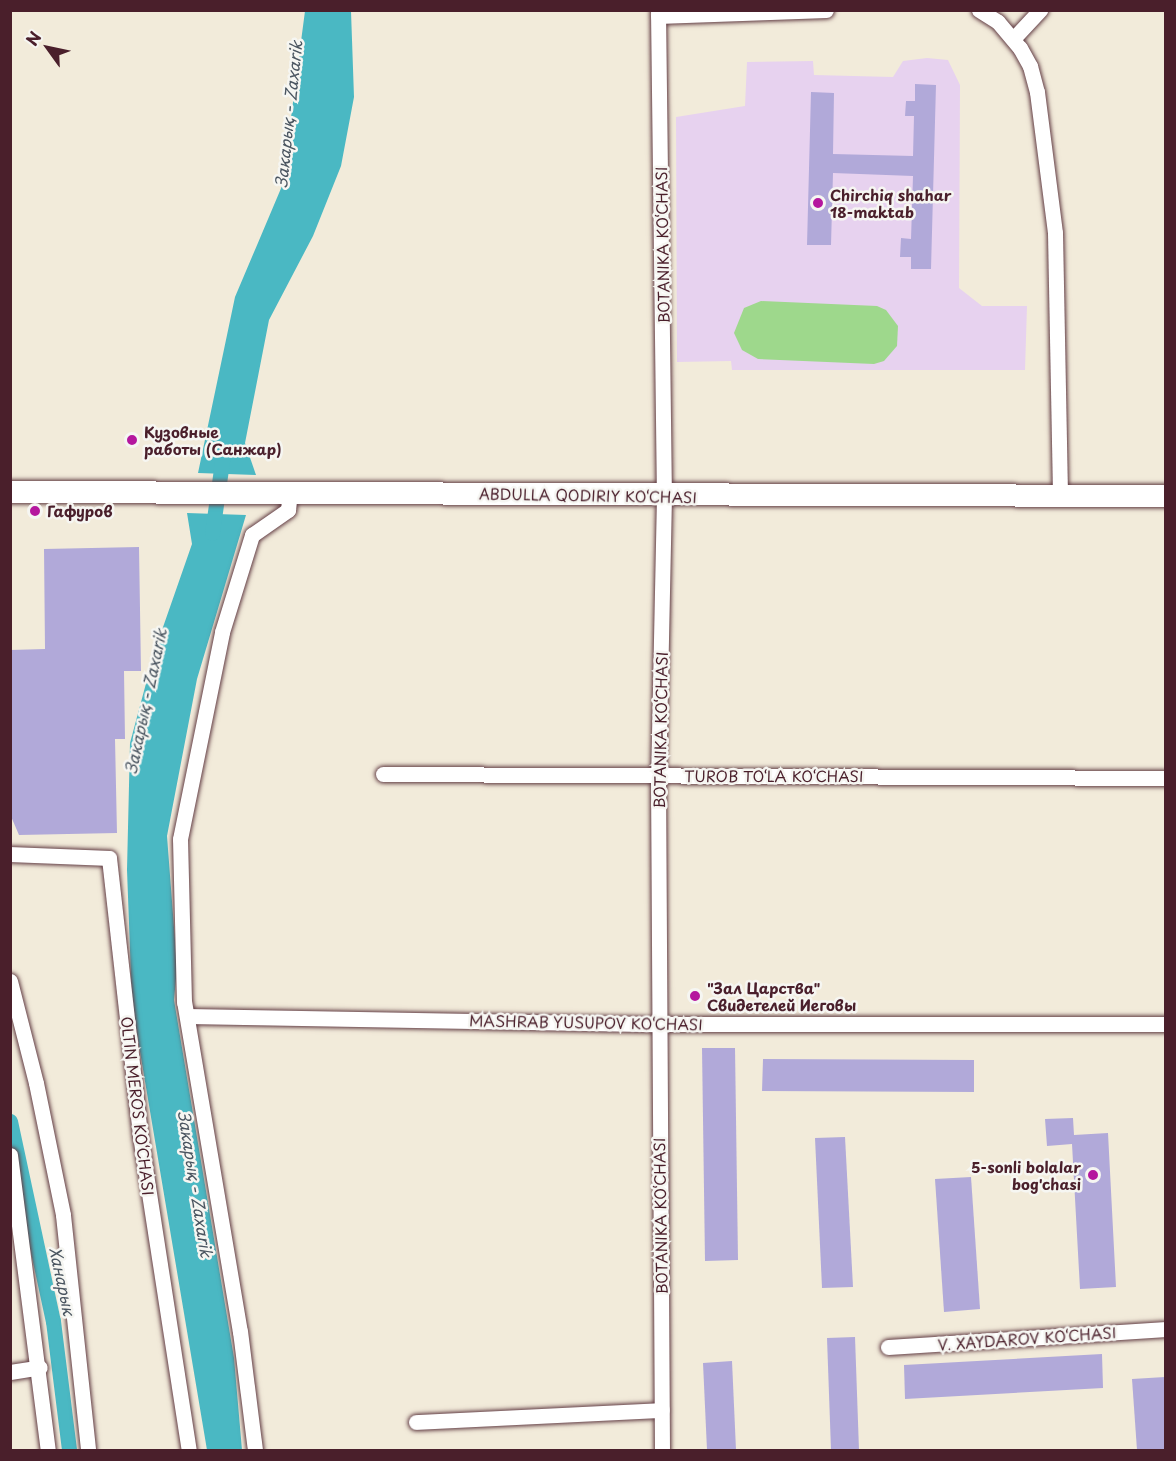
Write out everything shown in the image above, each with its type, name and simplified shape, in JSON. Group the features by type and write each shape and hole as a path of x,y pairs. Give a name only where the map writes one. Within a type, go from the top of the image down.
{"main road":[{"name":"ABDULLA QODIRIY KO‘CHASI","path":"10,492 280,491 664,496 1166,496"}],"street":[{"path":"658,13 826,10"},
{"path":"979,10 998,22 1013,39 1033,75 1055,233 1060,497"},
{"path":"1013,39 1040,10"},
{"name":"BOTANIKA KO‘CHASI","path":"658,13 664,496 658,775 662,1450"},
{"path":"255,1450 240,1332 187,1016 180,839 222,633 252,535 288,510 280,491"},
{"name":"TUROB TO‘LA KO‘CHASI","path":"383,774 1166,778"},
{"name":"OLTIN MEROS KO‘CHASI","path":"10,854 109,858 140,1135 189,1450"},
{"path":"10,981 36,1083 63,1215 88,1450"},
{"name":"MASHRAB YUSUPOV KO‘CHASI","path":"187,1016 658,1023 1166,1024"},
{"path":"10,1155 40,1367 48,1450"},
{"name":"V. XAYDAROV KO‘CHASI","path":"888,1347 1166,1329"},
{"path":"10,1372 40,1367"},
{"path":"416,1422 662,1410"}],"shaded area":[{"name":"Chirchiq shahar 18-maktab","path":"927,58 948,60 960,85 959,288 982,306 1027,306 1025,370 732,370 731,361 677,362 676,117 745,106 747,62 813,61 814,75 893,77 903,61"}],"green space":[{"path":"761,301 877,306 886,310 898,326 897,346 884,361 874,364 758,359 742,350 734,333 744,308"}],"water":[{"path":"305,11 351,11 354,97 341,166 313,236 269,320 245,443 256,475 198,473 235,297 282,186"},
{"path":"187,513 246,515 197,679 167,836 177,967 174,1000 234,1358 242,1450 207,1450 132,1004 127,870 130,743 155,650 192,544"}],"building":[{"path":"915,84 936,85 931,269 911,269 911,257 900,257 901,238 911,239 913,176 833,173 831,245 807,245 811,92 834,93 833,154 913,156 914,116 905,116 906,101 915,101"},
{"path":"139,547 141,671 124,671 125,739 115,739 117,833 19,835 10,814 10,650 45,649 44,549"},
{"path":"702,1048 735,1048 738,1260 705,1261"},
{"path":"763,1059 974,1060 974,1092 762,1091"},
{"path":"1073,1118 1074,1135 1108,1133 1116,1287 1080,1289 1072,1144 1047,1146 1045,1119"},
{"path":"845,1137 853,1287 822,1288 815,1138"},
{"path":"971,1177 980,1309 944,1312 935,1179"},
{"path":"855,1337 859,1450 831,1450 827,1338"},
{"path":"1102,1354 1103,1388 905,1399 904,1365"},
{"path":"732,1361 736,1450 707,1450 703,1363"},
{"path":"1165,1377 1166,1450 1137,1450 1132,1379"}],"waterway":[{"name":"Закарық - Zaxarik","path":"212,533 223,455"},
{"name":"Ханарык","path":"10,1121 53,1321 69,1450"}],"place":[{"name":"Chirchiq shahar 18-maktab","path":"818,203"},
{"name":"Кузовные работы (Санжар)","path":"132,440"},
{"name":"Гафуров","path":"35,511"},
{"name":"\"Зал Царства\" Свидетелей Иеговы","path":"695,996"},
{"name":"5-sonli bolalar bog'chasi","path":"1093,1175"}]}
